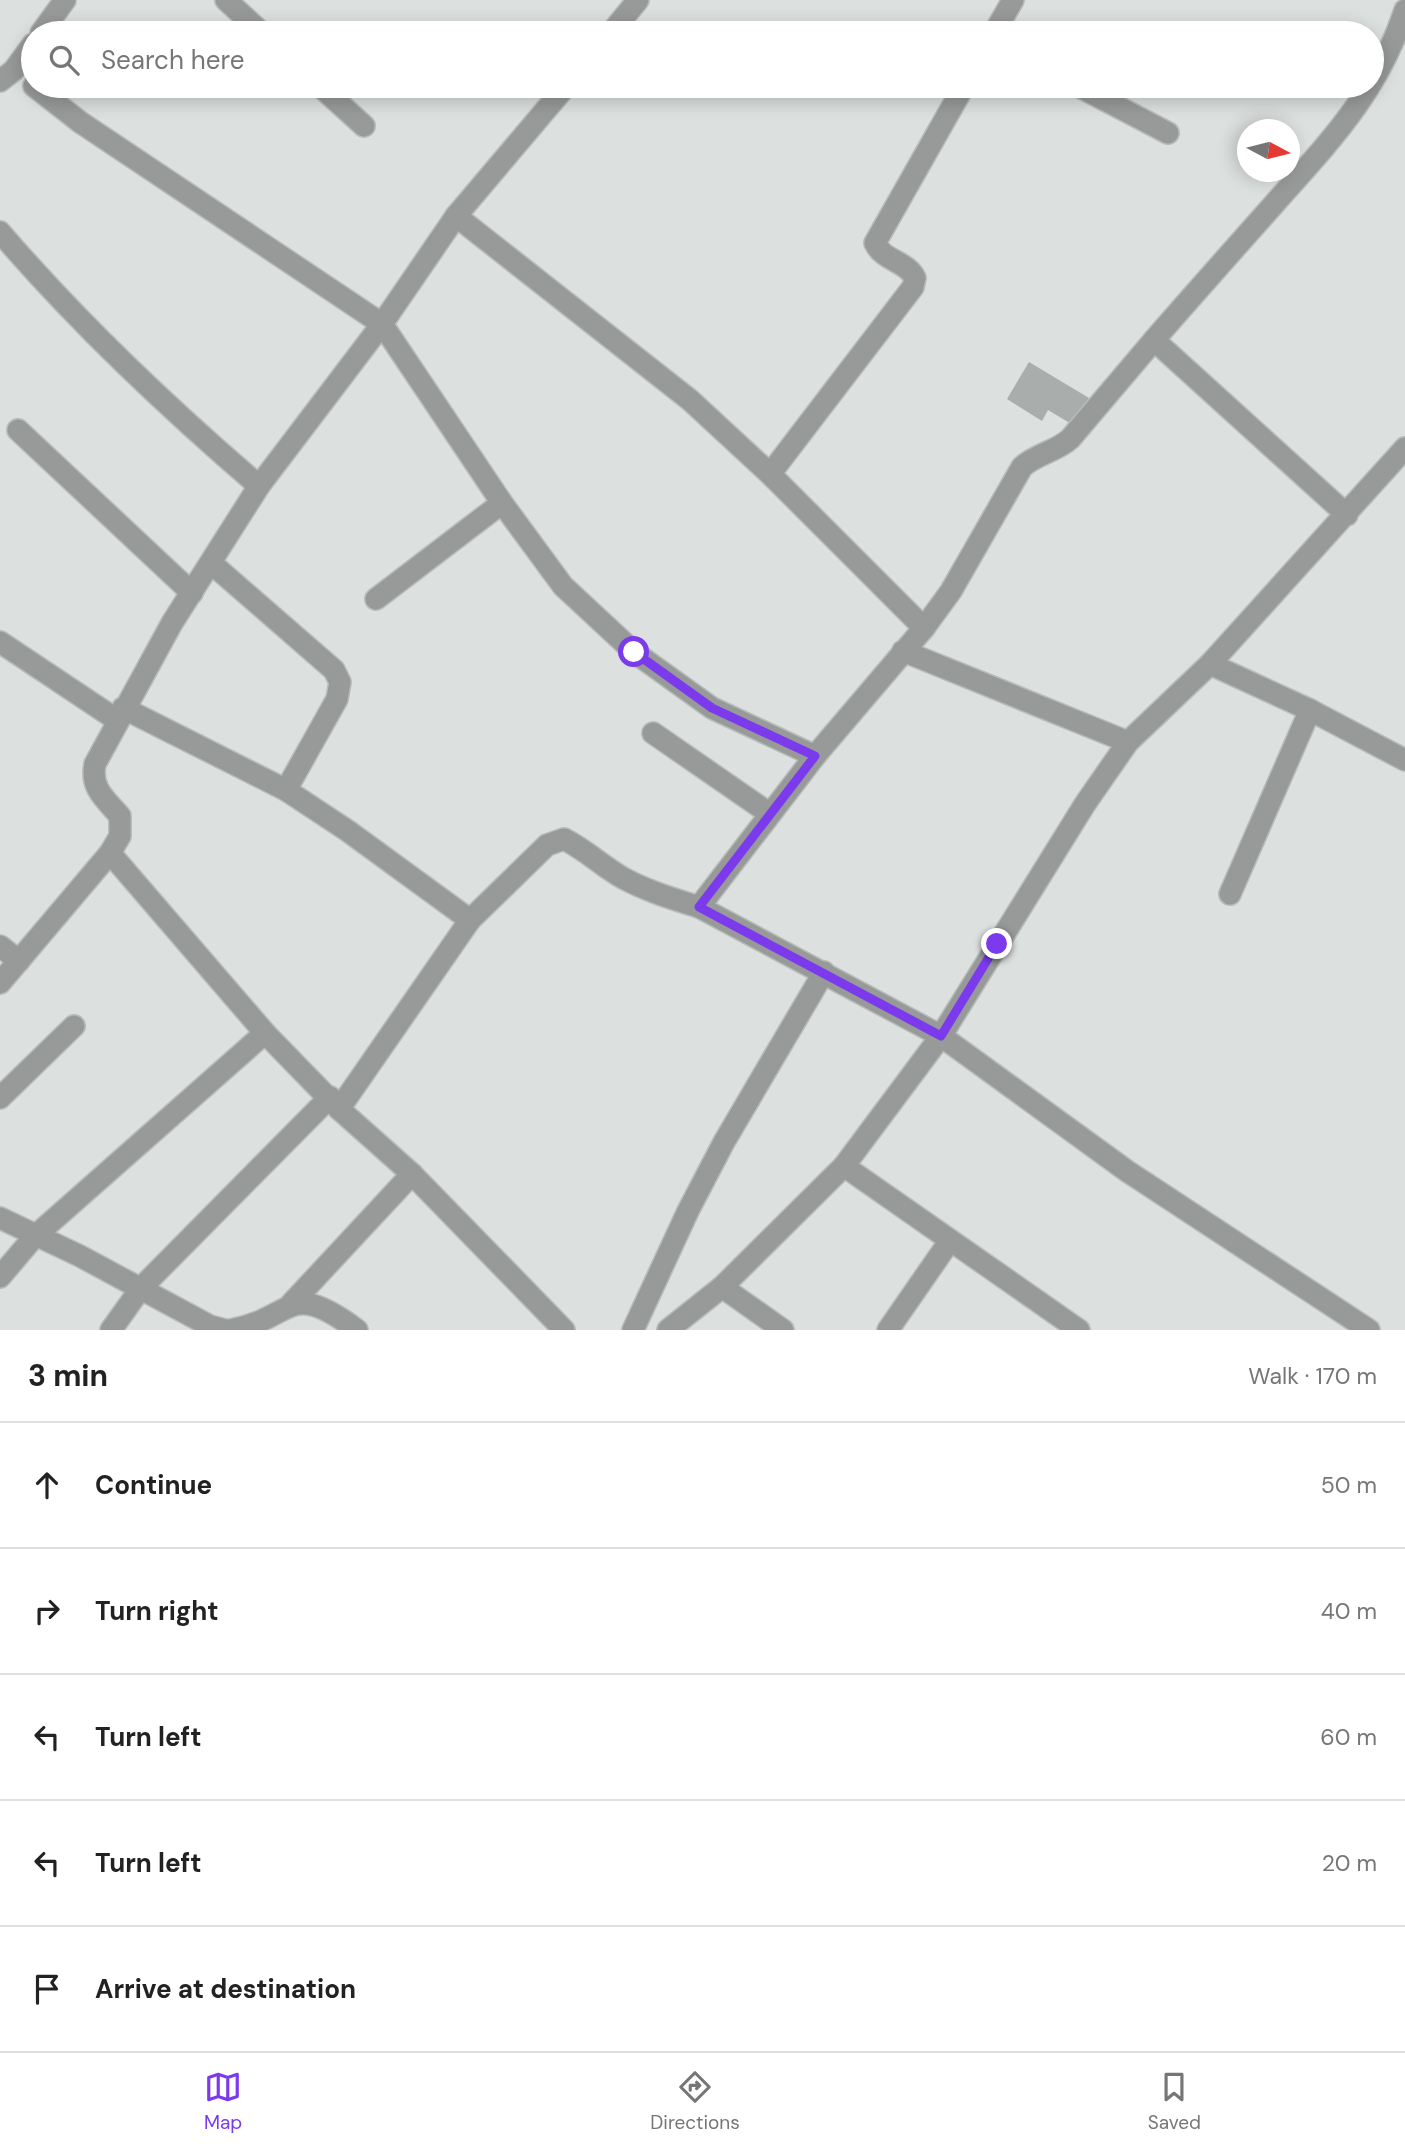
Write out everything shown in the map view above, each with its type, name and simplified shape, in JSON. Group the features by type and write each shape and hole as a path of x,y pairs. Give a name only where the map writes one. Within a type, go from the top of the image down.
{"street":[{"path":"50,21 65,0"},
{"path":"226,0 249,21"},
{"path":"621,21 638,0"},
{"path":"1001,21 1013,0"},
{"path":"1384,63 1395,42 1405,9"},
{"path":"21,54 4,69 21,78"},
{"path":"50,98 80,122 382,324 502,503 563,586 634,652 712,708 815,756"},
{"path":"333,98 364,126"},
{"path":"0,983 110,853 120,836 120,816 96,789 92,777 95,764 120,714 258,486 382,324 456,216 556,98"},
{"path":"770,474 913,288 915,278 912,272 879,252 875,243 957,98"},
{"path":"1101,98 1168,132"},
{"path":"699,907 815,756 924,628 951,591 1022,467 1031,458 1057,450 1070,439 1342,127 1363,98"},
{"path":"456,216 690,400 770,474 924,628"},
{"path":"0,232 97,337 187,425 258,486"},
{"path":"1154,340 1348,515"},
{"path":"18,430 192,593"},
{"path":"668,1330 722,1287 844,1166 941,1036 1085,804 1128,742 1210,664 1348,515 1405,448"},
{"path":"376,600 502,503"},
{"path":"211,563 334,670 340,682 337,699 286,790"},
{"path":"0,642 120,714 286,790 348,831 470,920"},
{"path":"903,651 1128,742"},
{"path":"1210,664 1310,710 1405,760"},
{"path":"1230,894 1310,710"},
{"path":"653,733 770,814"},
{"path":"111,1330 141,1289 335,1103 470,920 547,845 564,839 582,848 622,877 662,896 699,907 941,1036 1127,1171 1369,1330"},
{"path":"110,853 265,1033 412,1174 564,1330"},
{"path":"0,946 19,961"},
{"path":"633,1330 688,1211 724,1142 824,972"},
{"path":"0,1098 74,1026"},
{"path":"0,1277 34,1237 265,1033"},
{"path":"844,1166 1067,1327"},
{"path":"0,1218 34,1237 80,1256 210,1326 228,1330 244,1328 290,1304 412,1174"},
{"path":"888,1330 949,1242"},
{"path":"722,1287 783,1330"},
{"path":"290,1304 314,1303 332,1311 356,1330"}],"building":[{"path":"1029,362 1089,398 1073,425 1048,410 1042,421 1007,399"}],"route":[{"path":"634,652 712,708 815,756 699,907 941,1036 997,944"}]}
